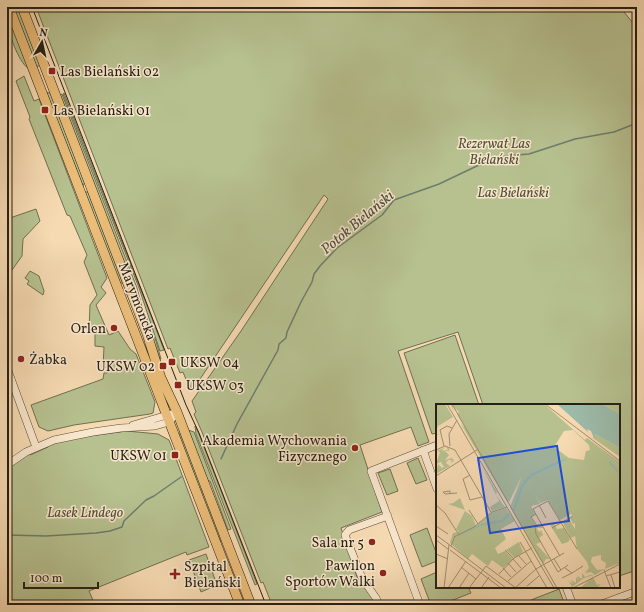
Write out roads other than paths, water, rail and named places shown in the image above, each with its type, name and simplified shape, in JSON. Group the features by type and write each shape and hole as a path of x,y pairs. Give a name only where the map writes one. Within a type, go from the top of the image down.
{"main road":[{"name":"Marymoncka","path":"9,7 239,603"},
{"name":"Marymoncka","path":"22,7 159,370 177,412 250,605"},
{"path":"42,91 52,87"},
{"path":"80,190 90,186"},
{"path":"118,288 128,285"},
{"path":"239,603 245,602 250,605"}],"street":[{"path":"7,368 36,447"},
{"path":"7,465 17,457 36,447 64,436 121,428 155,426 177,412"},
{"path":"420,605 388,516 370,472 436,445"},
{"path":"423,450 436,486"},
{"path":"379,605 362,578 345,535 349,530 388,516"},
{"path":"566,588 573,605"},
{"path":"599,605 637,591"}],"waterway":[{"name":"Potok Bielański","path":"221,459 237,424 278,350 279,344 286,338 287,332 312,282 314,274 337,248 382,215 394,200 439,184 479,165 506,156 529,154 575,139 614,132 637,123"},
{"name":"Potok Bielański","path":"7,535 46,536 110,531 122,527 124,521 146,500 181,477"}],"tram line":[{"path":"32,7 186,405 199,433 266,605"}],"place":[{"name":"Las Bielański 02","path":"52,71"},
{"name":"Las Bielański 01","path":"45,110"},
{"name":"Orlen","path":"114,328"},
{"name":"Żabka","path":"21,359"},
{"name":"UKSW 04","path":"172,362"},
{"name":"UKSW 02","path":"163,366"},
{"name":"UKSW 03","path":"178,385"},
{"name":"Akademia Wychowania Fizycznego","path":"355,448"},
{"name":"UKSW 01","path":"175,455"},
{"name":"Sala nr 5","path":"372,542"},
{"name":"Pawilon Sportów Walki","path":"383,573"},
{"name":"Szpital Bielański","path":"175,574"}],"park label":[{"name":"Rezerwat Las Bielański","path":"494,152"},
{"name":"Las Bielański","path":"513,192"},
{"name":"Lasek Lindego","path":"85,512"}]}
